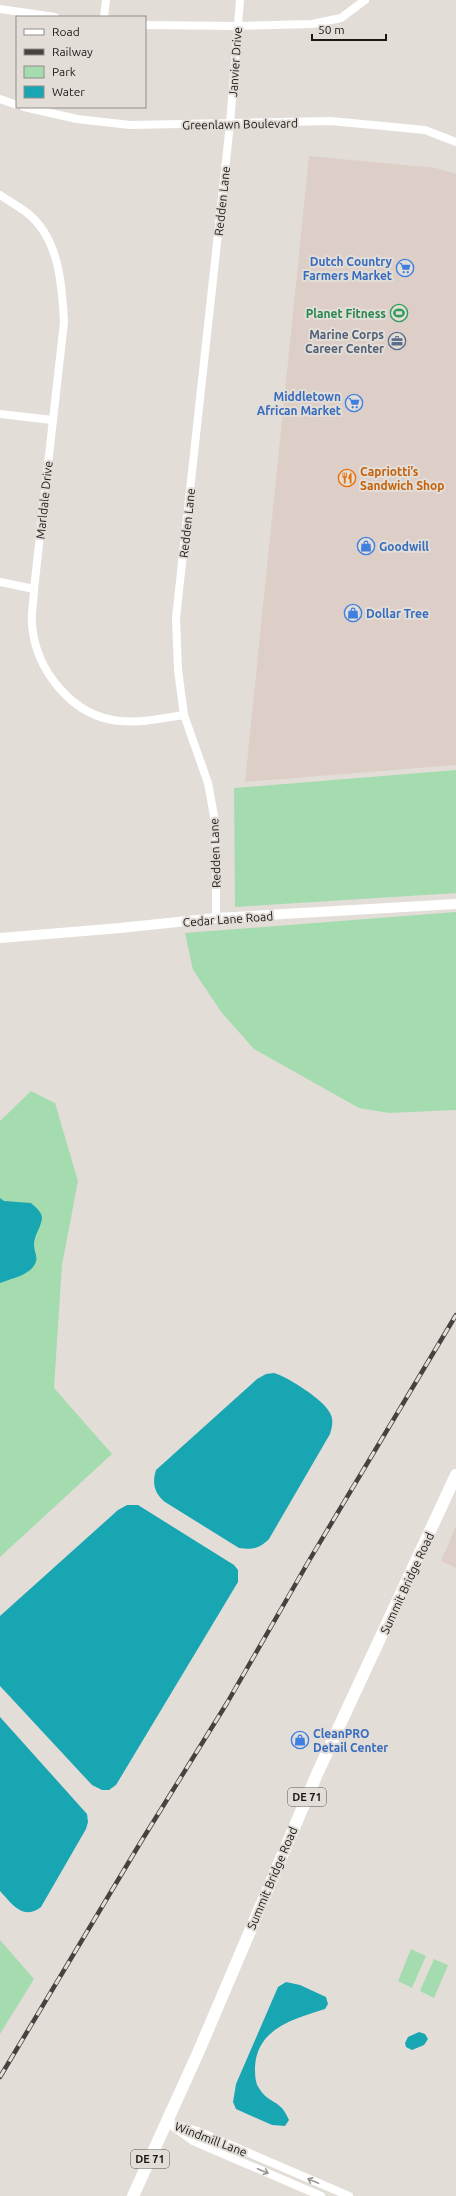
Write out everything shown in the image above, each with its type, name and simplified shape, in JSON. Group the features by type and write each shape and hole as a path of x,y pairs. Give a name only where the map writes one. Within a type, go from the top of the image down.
{"main road":[{"name":"Summit Bridge Road","path":"133,2196 198,2053 317,1774 456,1475"}],"street":[{"path":"104,16 106,0"},
{"name":"Janvier Drive","path":"230,124 240,0"},
{"path":"146,25 237,26 312,24 341,18 365,0"},
{"path":"0,9 48,16"},
{"path":"0,99 16,105"},
{"name":"Greenlawn Boulevard","path":"28,108 71,118 102,123 156,125 332,121 425,130 456,142"},
{"name":"Redden Lane","path":"216,918 216,826 208,783 184,715 178,670 176,618 230,124"},
{"name":"Marldale Drive","path":"0,195 27,212 46,235 54,254 60,281 64,322 34,588 32,625 37,646 48,672 64,694 90,713 119,721 143,721 184,715"},
{"path":"0,414 52,420"},
{"path":"0,582 34,588"},
{"name":"Cedar Lane Road","path":"0,938 216,918 456,904"},
{"name":"Windmill Lane","path":"166,2122 193,2141 321,2196"},
{"name":"Windmill Lane","path":"166,2122 198,2131 349,2196"}],"shaded area":[{"path":"309,156 436,168 456,174 456,765 245,782"},
{"path":"456,1526 456,1568 441,1561"}],"green space":[{"path":"456,770 456,893 235,907 234,788"},
{"path":"456,912 456,1110 389,1113 359,1108 254,1049 222,1013 193,970 185,933"},
{"path":"31,1091 55,1103 78,1181 62,1265 54,1388 112,1454 0,1557 0,1121"},
{"path":"0,1940 34,1979 0,2034"},
{"path":"411,1949 426,1956 412,1988 398,1981"},
{"path":"434,1959 448,1965 434,1998 420,1991"}],"water":[{"path":"0,1198 4,1201 31,1203 39,1211 42,1217 41,1224 34,1241 36,1258 35,1264 26,1273 0,1283"},
{"path":"274,1373 296,1384 321,1402 330,1413 332,1426 330,1434 269,1539 262,1545 255,1548 239,1548 161,1499 156,1491 154,1479 156,1470 257,1379 266,1374"},
{"path":"127,1505 138,1505 234,1565 238,1570 238,1582 116,1785 109,1790 102,1790 92,1785 0,1686 0,1616 118,1510"},
{"path":"0,1717 87,1814 88,1822 86,1829 41,1907 35,1911 29,1912 23,1912 18,1909 0,1891"},
{"path":"286,1982 300,1985 326,1997 328,2004 325,2009 290,2021 279,2027 262,2043 257,2054 255,2067 258,2086 267,2097 282,2108 286,2113 289,2120 285,2126 272,2125 236,2109 233,2102 236,2084 278,1987"},
{"path":"419,2032 425,2034 428,2039 424,2045 412,2050 406,2047 405,2043 408,2037"}],"railway":[{"path":"0,2077 142,1840 227,1703 310,1559 456,1315"}],"place":[{"name":"Dutch Country Farmers Market","path":"405,268"},
{"name":"Planet Fitness","path":"399,313"},
{"name":"Marine Corps Career Center","path":"397,341"},
{"name":"Middletown African Market","path":"354,403"},
{"name":"Capriotti’s Sandwich Shop","path":"347,478"},
{"name":"Goodwill","path":"366,546"},
{"name":"Dollar Tree","path":"353,613"},
{"name":"CleanPRO Detail Center","path":"300,1740"}]}
